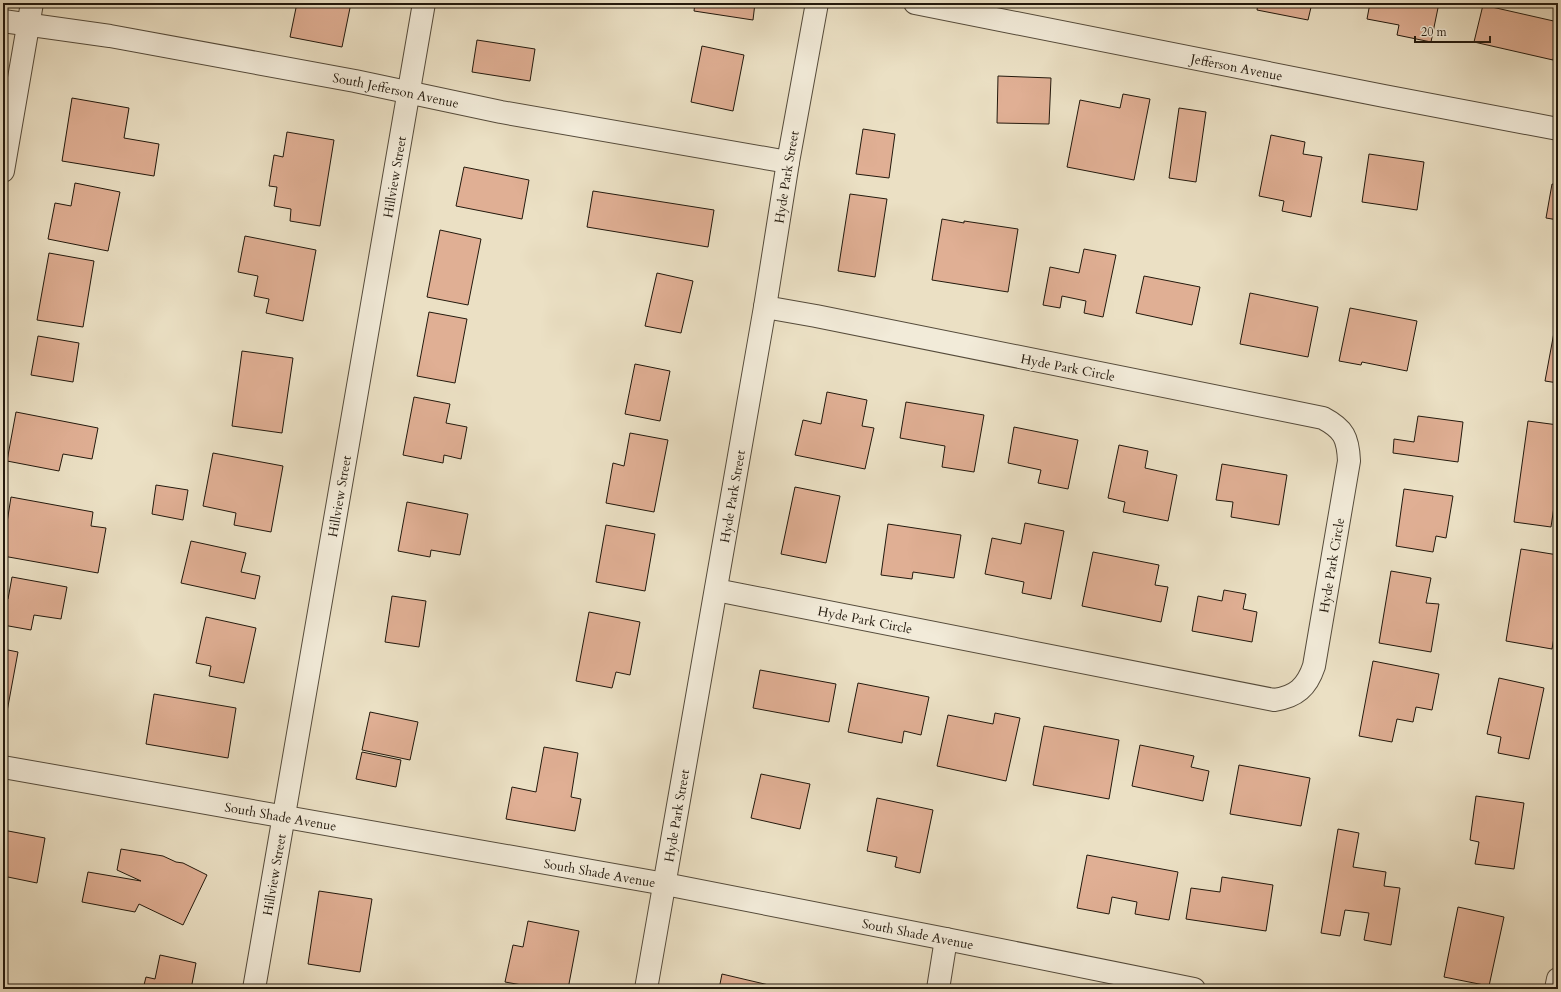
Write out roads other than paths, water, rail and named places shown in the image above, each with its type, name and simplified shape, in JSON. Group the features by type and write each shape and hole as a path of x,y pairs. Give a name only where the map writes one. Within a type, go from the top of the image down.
{"street":[{"path":"3,171 32,3"},
{"name":"Hillview Street","path":"254,989 424,3"},
{"name":"Hyde Park Street","path":"646,989 765,307 788,162 817,3"},
{"name":"Jefferson Avenue","path":"915,3 1376,95 1558,129"},
{"name":"South Jefferson Avenue","path":"3,21 110,36 355,80 501,112 788,162"},
{"name":"Hyde Park Circle","path":"716,590 1274,700 1286,698 1300,691 1310,678 1314,666 1349,461 1348,445 1341,431 1335,425 1323,418 765,307"},
{"name":"South Shade Avenue","path":"3,767 665,884 1194,989"},
{"path":"938,989 946,939"},
{"path":"1556,989 1558,979"}]}
